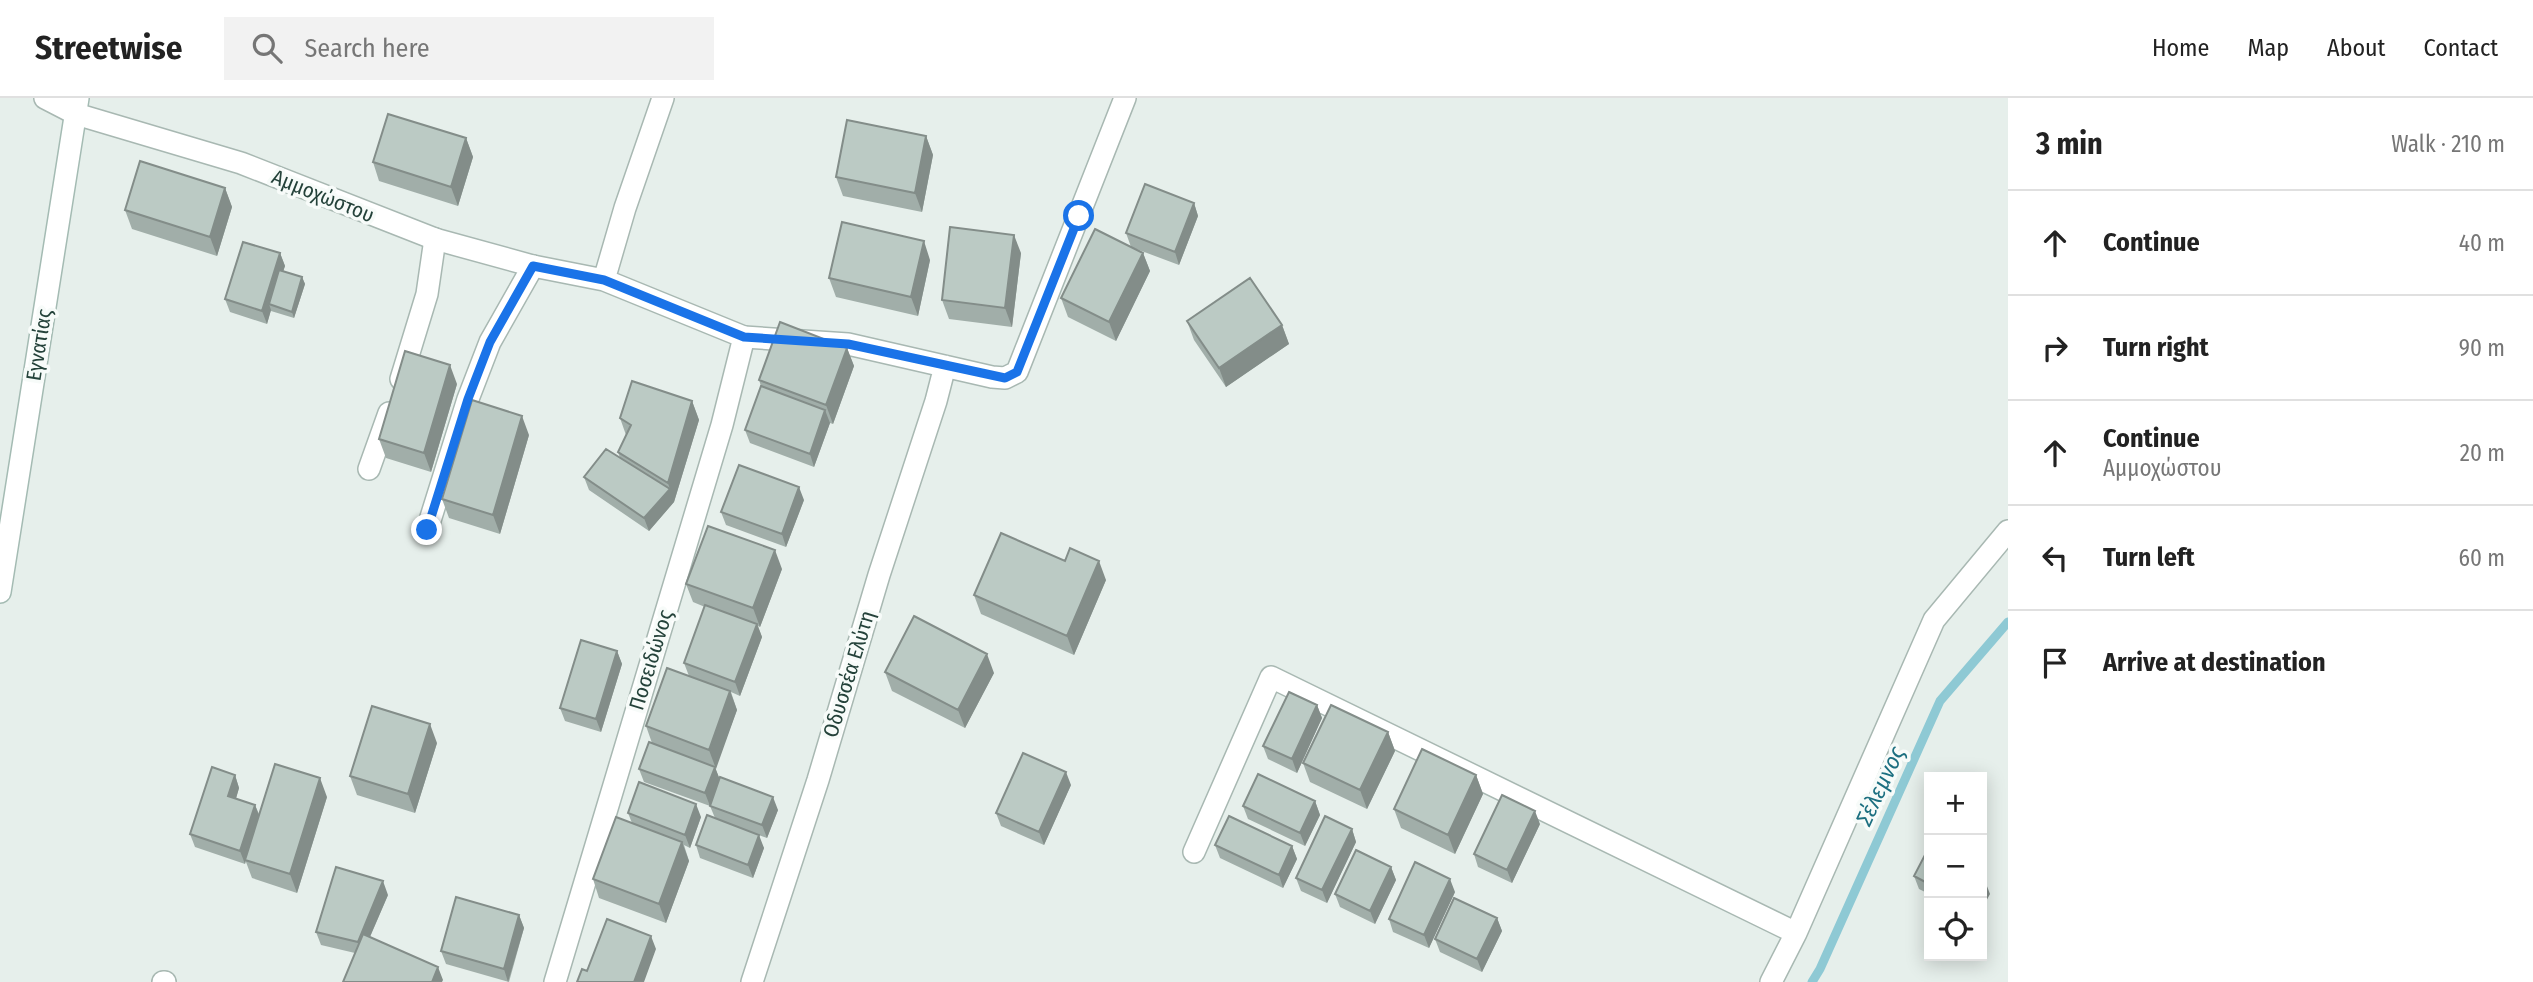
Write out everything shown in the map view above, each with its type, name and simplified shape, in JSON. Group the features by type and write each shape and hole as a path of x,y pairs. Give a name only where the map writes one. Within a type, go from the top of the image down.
{"street":[{"name":"Αμμοχώστου","path":"45,98 77,106 241,163 435,239 533,266 604,280 744,337 848,344 1005,378 1017,372 1125,98"},
{"path":"604,280 625,208 663,98"},
{"name":"Εγνατίας","path":"0,592 77,106"},
{"path":"369,469 409,358 427,294 435,239"},
{"path":"427,530 468,399 490,342 533,266"},
{"name":"Ποσειδώνος","path":"555,982 722,425 744,337"},
{"name":"Οδυσσέα Ελύτη","path":"752,982 818,780 945,366"},
{"path":"1771,982 1796,933 1934,620 2008,531"},
{"path":"1194,852 1271,677 1796,933"}],"building":[{"path":"388,114 466,138 451,187 373,162"},
{"path":"847,120 926,136 915,193 836,177"},
{"path":"140,161 225,188 210,237 125,210"},
{"path":"1145,184 1194,203 1175,252 1126,233"},
{"path":"842,222 924,241 911,297 829,278"},
{"path":"950,227 1014,235 1005,308 942,300"},
{"path":"1095,229 1143,253 1109,322 1061,298"},
{"path":"243,242 280,253 262,311 225,299"},
{"path":"279,270 302,277 292,312 269,304"},
{"path":"1250,278 1282,325 1219,368 1187,321"},
{"path":"780,322 847,348 826,405 759,380"},
{"path":"405,351 450,365 424,453 379,439"},
{"path":"632,381 692,401 668,483 618,452 631,425 620,418"},
{"path":"761,386 825,410 810,454 745,430"},
{"path":"472,400 522,416 493,515 442,499"},
{"path":"606,449 670,489 644,518 584,477"},
{"path":"739,465 799,487 782,534 721,512"},
{"path":"708,526 775,550 753,608 686,584"},
{"path":"1001,533 1065,561 1070,548 1099,561 1067,636 974,595"},
{"path":"705,605 757,624 735,682 684,663"},
{"path":"914,616 987,654 958,710 885,672"},
{"path":"581,640 617,651 596,719 560,708"},
{"path":"667,668 730,691 709,750 646,726"},
{"path":"1289,692 1317,705 1292,759 1263,746"},
{"path":"1331,705 1388,732 1360,790 1303,763"},
{"path":"372,706 430,724 408,794 350,776"},
{"path":"649,742 715,767 705,793 639,769"},
{"path":"1422,749 1476,775 1448,835 1394,809"},
{"path":"1023,753 1066,772 1039,832 996,813"},
{"path":"275,764 320,778 290,874 245,860"},
{"path":"212,767 235,775 228,796 255,805 240,851 190,834"},
{"path":"1258,774 1315,801 1300,833 1243,806"},
{"path":"720,777 773,797 762,825 710,806"},
{"path":"639,782 696,804 685,835 628,813"},
{"path":"1502,795 1535,811 1507,870 1474,854"},
{"path":"707,815 759,835 748,865 696,845"},
{"path":"1229,816 1292,846 1279,875 1215,845"},
{"path":"1325,816 1352,829 1322,890 1296,878"},
{"path":"616,817 682,842 659,904 593,879"},
{"path":"1356,850 1391,867 1370,911 1335,894"},
{"path":"1924,857 1924,881 1914,876"},
{"path":"1415,862 1450,879 1424,935 1389,919"},
{"path":"336,867 383,881 358,942 316,932"},
{"path":"456,897 519,915 504,969 441,951"},
{"path":"1454,898 1497,918 1477,959 1435,939"},
{"path":"607,919 651,936 634,982 577,982 582,969 587,971"},
{"path":"363,934 438,967 432,982 343,982"}],"waterway":[{"name":"Σέλεμνος","path":"1812,982 1940,701 2008,622"}],"route":[{"path":"427,530 468,399 490,342 533,266 604,280 744,337 848,344 1005,378 1017,372 1079,216"}]}
